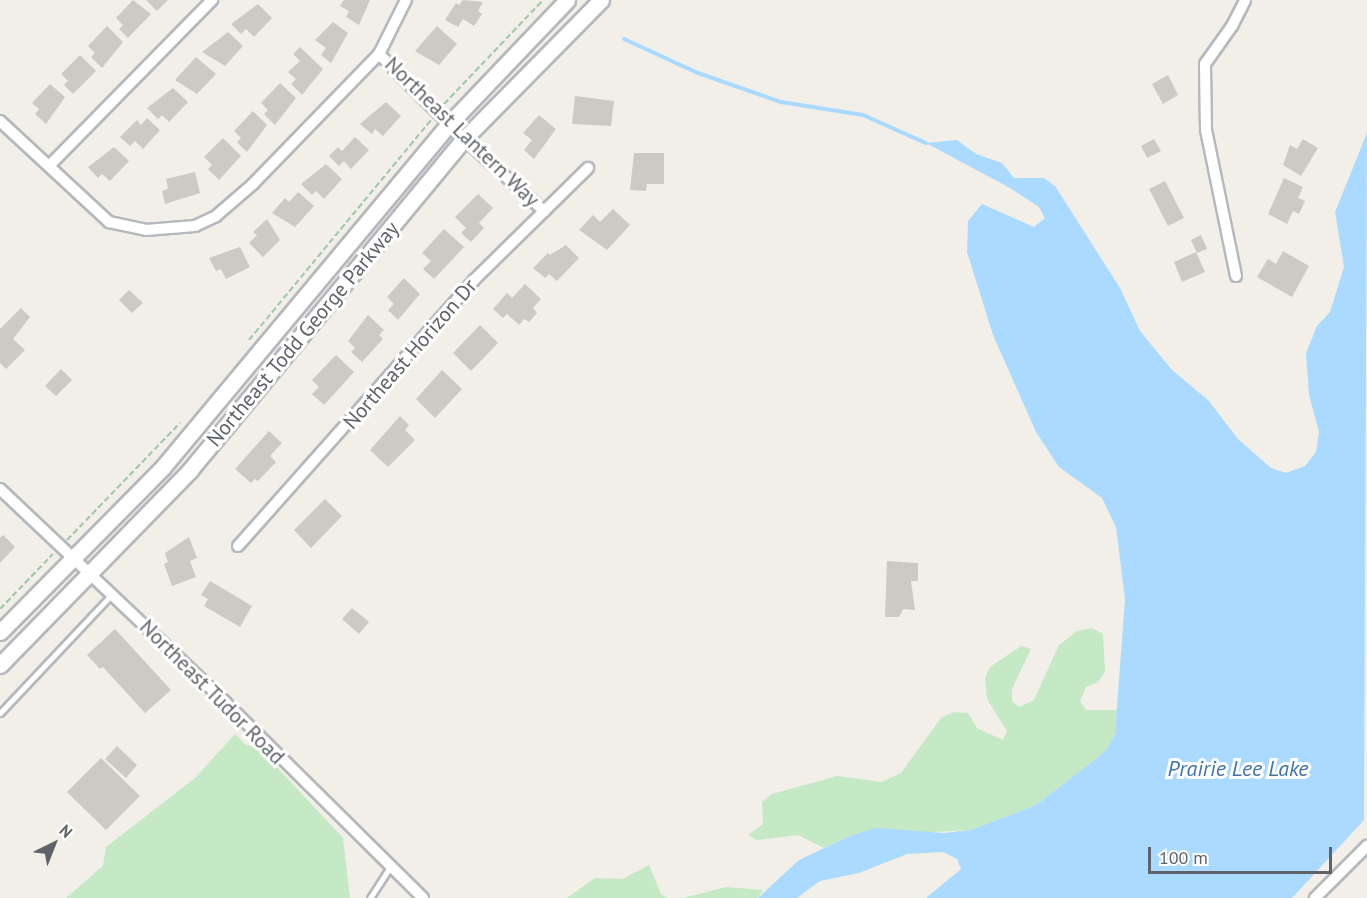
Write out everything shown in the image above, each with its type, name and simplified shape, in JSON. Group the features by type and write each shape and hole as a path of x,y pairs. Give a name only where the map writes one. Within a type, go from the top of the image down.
{"main road":[{"name":"Northeast Todd George Parkway","path":"0,632 188,438 449,124 567,0"},
{"name":"Northeast Todd George Parkway","path":"0,665 190,470 464,139 601,0"}],"street":[{"path":"49,166 212,0"},
{"path":"0,121 109,222 168,231 195,226 216,216 253,184 379,54 406,0"},
{"path":"1236,276 1206,130 1205,64 1232,26 1245,0"},
{"name":"Northeast Lantern Way","path":"379,54 464,139 544,211"},
{"name":"Northeast Horizon Dr","path":"238,546 474,280 588,168"},
{"name":"Northeast Tudor Road","path":"1,492 112,594 423,898"},
{"path":"1315,898 1367,846"}],"lane":[{"path":"0,713 112,594"},
{"path":"370,898 390,867"}],"path":[{"path":"246,344 437,112 543,0"},
{"path":"0,609 185,418"}],"green space":[{"path":"1092,628 1103,634 1105,672 1098,682 1086,687 1080,701 1086,710 1117,710 1115,733 1107,749 1036,805 971,830 850,836 824,848 798,835 757,840 748,835 763,824 762,802 772,794 837,776 882,782 901,773 941,718 954,712 968,713 977,728 1003,740 1007,731 987,699 985,678 990,667 1021,646 1031,649 1012,689 1012,701 1019,707 1034,700 1059,645 1077,631"},
{"path":"235,734 246,745 259,748 343,838 350,898 66,898 103,866 106,847 195,778"},
{"path":"649,865 661,894 668,898 567,898 595,878 623,879"},
{"path":"726,887 763,890 758,898 683,898"}],"water":[{"name":"Prairie Lee Lake","path":"1367,133 1364,820 1292,898 926,898 961,869 957,859 943,852 907,854 859,873 820,881 797,898 758,898 799,860 850,836 876,828 944,833 971,830 1036,805 1107,749 1115,733 1125,600 1116,527 1102,498 1059,467 1036,432 993,335 967,252 968,221 982,204 1034,227 1045,218 1039,207 1010,188 926,143 957,140 976,154 1002,163 1014,178 1044,178 1055,186 1120,288 1140,331 1172,370 1208,400 1238,439 1271,468 1286,473 1305,466 1316,452 1319,432 1309,395 1306,353 1317,326 1330,312 1344,267 1335,212"}],"building":[{"path":"133,0 151,14 128,38 119,29 123,25 116,18"},
{"path":"146,0 168,0 157,11"},
{"path":"344,0 370,0 359,25 346,17 349,11 340,6"},
{"path":"463,0 483,2 478,11 482,14 474,26 463,19 458,27 445,20 456,3 459,5"},
{"path":"258,4 272,18 254,37 246,29 241,34 231,24"},
{"path":"333,22 348,33 331,63 321,55 326,48 315,40"},
{"path":"107,26 123,42 102,68 91,57 95,53 88,46"},
{"path":"437,26 457,44 439,65 415,51"},
{"path":"228,32 243,46 225,66 202,52"},
{"path":"300,47 323,69 302,95 291,84 296,79 288,72 300,61 293,54"},
{"path":"80,55 96,71 73,94 64,85 68,81 61,74"},
{"path":"196,57 216,74 197,94 175,80"},
{"path":"1168,75 1178,95 1163,104 1152,84"},
{"path":"280,83 296,98 275,125 264,114 268,110 261,103"},
{"path":"50,84 65,97 46,124 35,114 39,109 32,103"},
{"path":"173,88 188,102 169,122 162,115 158,119 147,108"},
{"path":"575,96 614,101 611,126 572,124"},
{"path":"386,102 401,116 383,136 375,129 372,134 360,124"},
{"path":"253,111 267,125 247,152 237,142 241,138 234,131"},
{"path":"539,115 556,129 534,159 524,150 532,140 523,133"},
{"path":"147,118 160,130 143,149 135,141 130,146 120,137 137,120 141,125"},
{"path":"355,137 369,150 351,169 344,161 339,166 329,156 338,147 342,151"},
{"path":"223,138 241,156 219,180 208,169 212,165 204,157"},
{"path":"1154,139 1161,151 1147,158 1141,146"},
{"path":"1303,139 1318,148 1301,176 1283,165 1290,145 1297,149"},
{"path":"114,147 129,161 110,181 102,174 98,178 88,167"},
{"path":"634,153 664,153 664,184 647,184 646,191 630,190"},
{"path":"326,164 342,179 324,199 316,191 312,195 301,184"},
{"path":"195,172 200,193 165,204 162,191 168,189 166,179"},
{"path":"1284,178 1303,187 1298,198 1305,201 1299,214 1293,211 1287,224 1268,214"},
{"path":"1165,181 1184,218 1168,226 1149,189"},
{"path":"298,192 314,206 295,227 272,213 285,198 289,202"},
{"path":"478,194 493,208 479,223 484,228 471,242 461,233 466,228 455,217"},
{"path":"613,209 630,225 607,250 579,230 593,215 600,222"},
{"path":"267,219 280,240 263,257 249,243 257,235 253,232"},
{"path":"444,229 464,247 434,279 423,269 431,261 422,253"},
{"path":"1201,235 1207,249 1197,253 1191,240"},
{"path":"566,245 579,258 557,281 549,274 545,278 533,268 548,253 550,255"},
{"path":"240,247 250,267 226,279 221,269 216,271 209,258"},
{"path":"1283,251 1309,266 1292,297 1257,277 1268,259 1276,264"},
{"path":"1196,252 1205,272 1182,282 1174,262"},
{"path":"404,278 420,294 398,320 388,310 394,304 387,297"},
{"path":"525,284 541,299 533,308 537,313 529,322 524,319 519,325 507,314 503,318 493,309 507,293 512,298"},
{"path":"129,290 143,303 132,313 119,300"},
{"path":"21,308 30,317 13,339 25,350 6,369 0,363 0,329"},
{"path":"368,315 384,330 379,335 383,339 362,362 351,352 355,348 348,341"},
{"path":"480,325 498,343 471,371 453,353"},
{"path":"336,355 354,372 324,405 312,394 319,387 312,380"},
{"path":"61,369 72,380 56,396 45,386"},
{"path":"442,370 462,389 435,418 416,399"},
{"path":"400,416 409,425 405,430 415,440 388,467 370,450"},
{"path":"269,431 282,443 270,456 276,462 258,481 255,479 251,483 235,469"},
{"path":"325,499 342,516 311,548 294,530"},
{"path":"3,535 15,547 0,563 0,538"},
{"path":"189,537 197,558 190,561 196,577 172,586 164,564 168,562 165,553"},
{"path":"887,561 918,563 918,581 911,581 915,610 903,609 899,617 885,617"},
{"path":"210,581 252,606 240,627 204,606 208,599 201,595"},
{"path":"352,608 369,622 359,634 342,619"},
{"path":"115,629 171,690 145,713 103,667 100,669 87,655"},
{"path":"117,746 137,765 126,778 105,759"},
{"path":"101,758 140,796 106,830 67,792"}],"waterway":[{"path":"624,39 698,73 781,102 863,115 926,143"}]}
